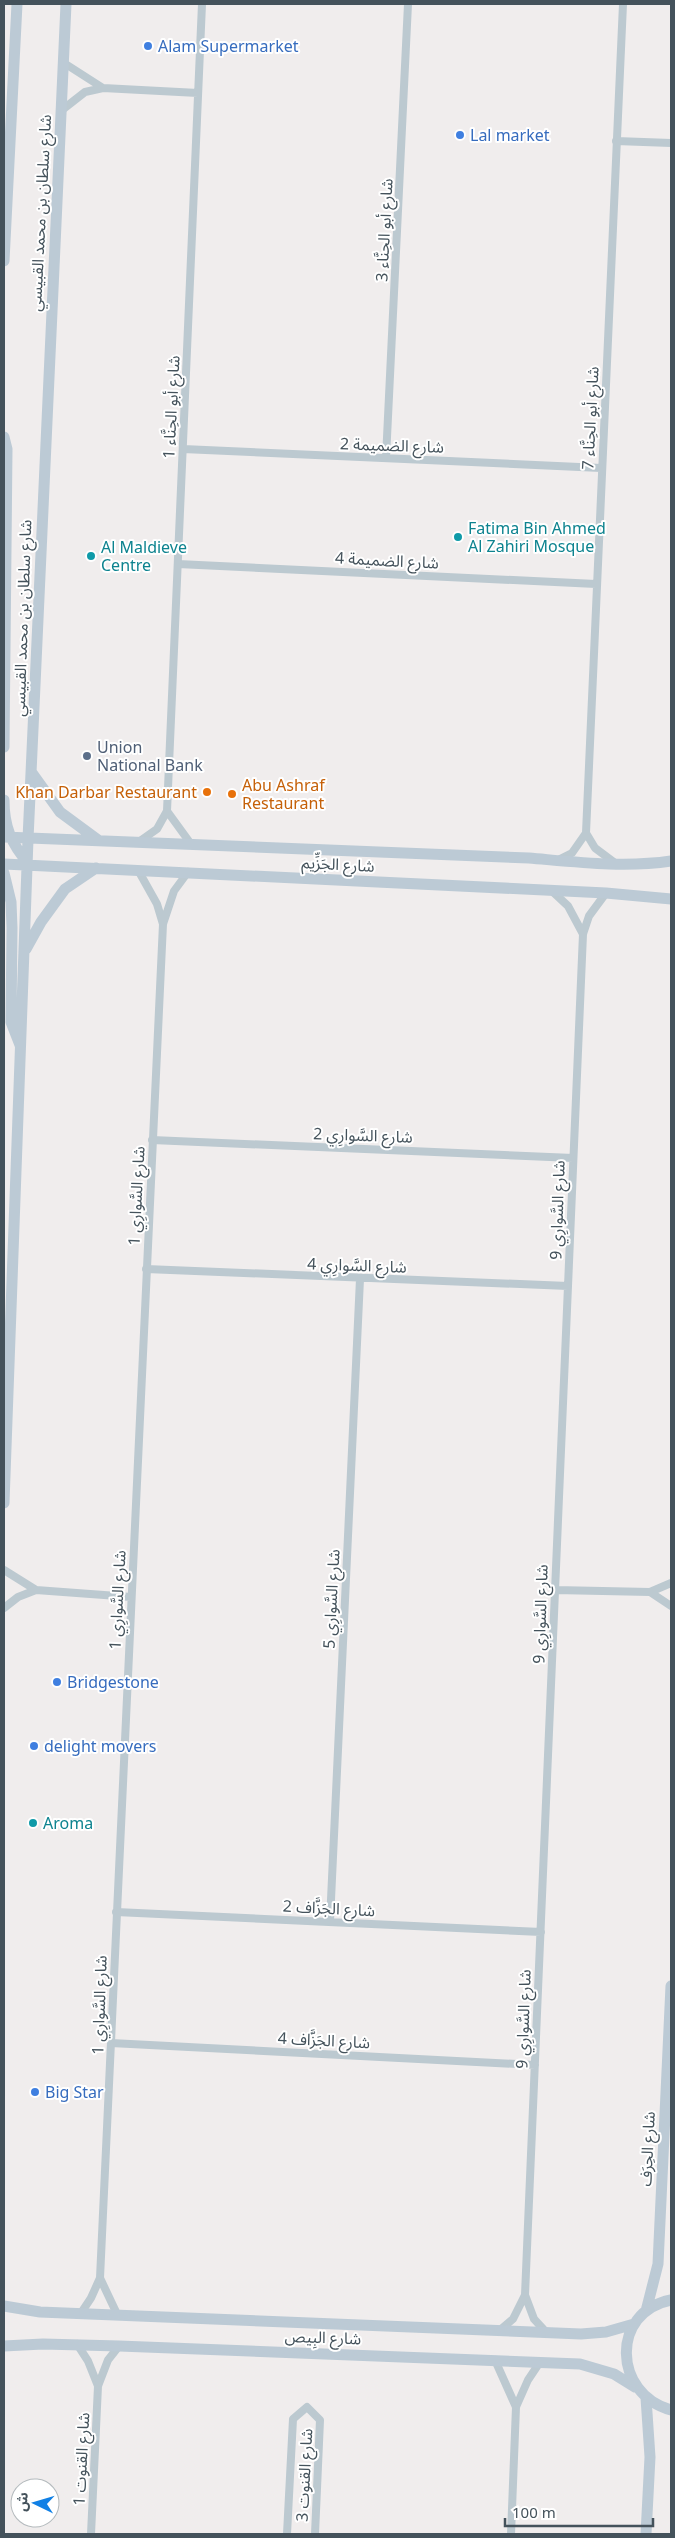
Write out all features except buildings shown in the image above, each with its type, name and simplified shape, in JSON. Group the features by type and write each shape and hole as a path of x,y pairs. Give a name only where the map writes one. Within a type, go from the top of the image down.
{"street":[{"name":"شارع سلطان بن محمد القبيسي","path":"4,261 17,4"},
{"name":"شارع سلطان بن محمد القبيسي","path":"4,1503 26,950 28,839 66,4"},
{"name":"شارع أبو الحِنَّاء 1","path":"167,811 202,4"},
{"name":"شارع أبو الحِنَّاء 3","path":"386,458 408,4"},
{"name":"شارع أبو الحِنَّاء 7","path":"586,833 623,4"},
{"path":"64,63 103,88"},
{"path":"62,110 85,92 103,88 198,92"},
{"path":"616,141 671,143"},
{"path":"4,437 7,449 4,747"},
{"name":"شارع الضميمة 2","path":"183,450 601,468"},
{"name":"شارع الضميمة 4","path":"178,564 596,584"},
{"path":"32,773 52,802 64,815 99,841"},
{"path":"4,800 7,838 29,864"},
{"path":"140,841 157,829 167,811 192,844"},
{"path":"557,860 572,852 586,833 601,854 616,864"},
{"name":"شارع الجَزِّيم","path":"7,838 140,841 616,864 645,865 671,861"},
{"name":"شارع الجَزِّيم","path":"4,864 552,892 606,893 671,899"},
{"path":"26,950 41,922 65,889 96,868"},
{"name":"شارع السَّوارِي 1","path":"138,870 157,904 163,924"},
{"name":"شارع السَّوارِي 1","path":"81,2313 92,2298 100,2278 163,924 174,891 188,872"},
{"path":"4,873 11,902 11,1022 22,1049"},
{"name":"شارع السَّوارِي 9","path":"552,892 571,910 583,934"},
{"name":"شارع السَّوارِي 9","path":"546,2332 534,2320 525,2295 540,1932 583,934 588,916 606,893"},
{"name":"شارع السَّوارِي 2","path":"152,1140 573,1158"},
{"name":"شارع السَّوارِي 4","path":"146,1269 568,1286"},
{"name":"شارع السَّوارِي 5","path":"330,1921 360,1279"},
{"path":"4,1570 36,1590"},
{"path":"555,1590 650,1592 671,1583"},
{"path":"4,1608 18,1597 36,1590 131,1597"},
{"path":"650,1592 671,1606"},
{"name":"شارع الجَزَّاف 2","path":"116,1912 540,1932"},
{"name":"شارع الحِرَف","path":"646,2311 658,2264 671,1986"},
{"name":"شارع الجَزَّاف 4","path":"111,2043 535,2065"},
{"name":"شارع السَّوارِي 1","path":"100,2278 117,2314"},
{"name":"شارع السَّوارِي 9","path":"500,2330 513,2319 525,2295"},
{"path":"671,2300 662,2302 646,2311 634,2324 628,2339 626,2356 628,2372 635,2386 646,2398 659,2407 671,2410"},
{"name":"شارع البِيص","path":"4,2306 40,2312 581,2334 606,2332 634,2324"},
{"name":"شارع البِيص","path":"4,2346 77,2344 580,2364 614,2374 635,2386"},
{"name":"شارع القنوت 1","path":"77,2344 88,2361 98,2386"},
{"name":"شارع القنوت 1","path":"91,2534 98,2386 108,2360 119,2346"},
{"path":"495,2360 516,2408"},
{"path":"511,2534 516,2408 528,2380 540,2362"},
{"path":"646,2398 650,2457 646,2534"},
{"name":"شارع القنوت 3","path":"287,2534 293,2419 307,2407 320,2420 315,2534"}],"place":[{"name":"Alam Supermarket","path":"148,46"},
{"name":"Lal market","path":"460,135"},
{"name":"Fatima Bin Ahmed Al Zahiri Mosque","path":"458,537"},
{"name":"Al Maldieve Centre","path":"91,556"},
{"name":"Union National Bank","path":"87,756"},
{"name":"Khan Darbar Restaurant","path":"207,792"},
{"name":"Abu Ashraf Restaurant","path":"232,794"},
{"name":"Bridgestone","path":"57,1682"},
{"name":"delight movers","path":"34,1746"},
{"name":"Aroma","path":"33,1823"},
{"name":"Big Star","path":"35,2092"}]}
